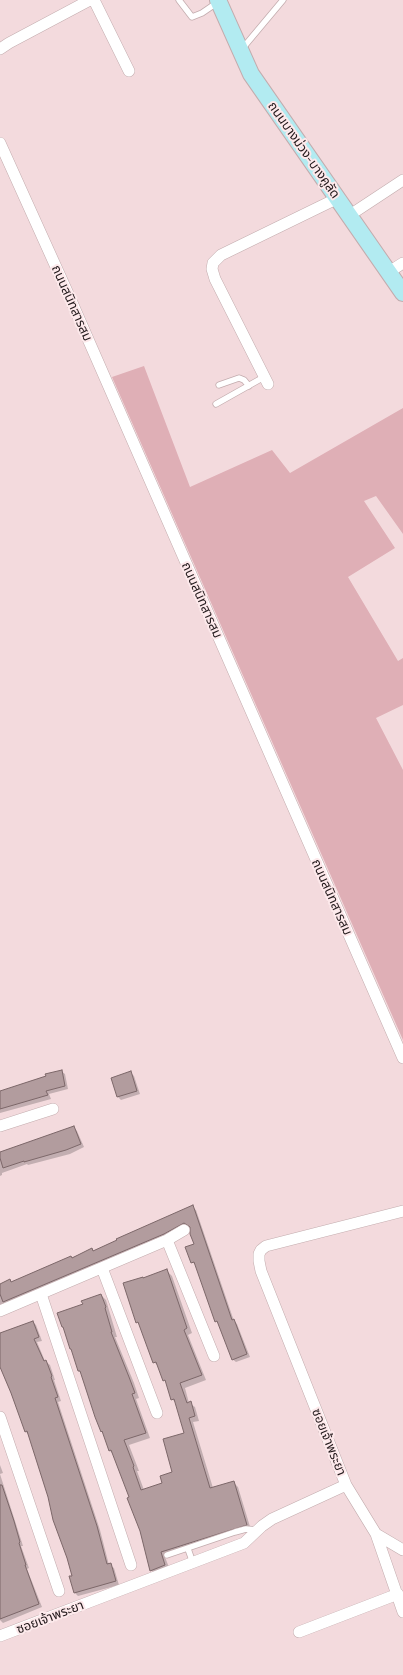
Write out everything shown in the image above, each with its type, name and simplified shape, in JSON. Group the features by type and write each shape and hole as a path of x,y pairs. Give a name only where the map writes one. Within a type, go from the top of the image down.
{"street":[{"path":"0,49 8,43 90,0"},
{"path":"94,0 129,71"},
{"name":"ถนนบางม่วง-บางคูลัด","path":"220,0 251,74 403,293"},
{"name":"ถนนสนิทสารสม","path":"0,143 70,298 403,1058"},
{"path":"350,215 403,180"},
{"path":"266,380 215,279 212,269 213,263 221,255 338,198"},
{"path":"389,272 403,263"},
{"path":"0,1126 52,1109"},
{"name":"ซอยเจ้าพระยา","path":"0,1636 244,1543 257,1530 272,1519 346,1484 261,1271 259,1254 266,1246 403,1211"},
{"path":"0,1311 167,1240 184,1230"},
{"path":"167,1240 214,1356"},
{"path":"102,1268 157,1413"},
{"path":"41,1294 130,1565"},
{"path":"0,1418 58,1591"},
{"path":"346,1484 376,1534 403,1612"},
{"path":"376,1534 403,1550"},
{"path":"299,1632 398,1594"}],"lane":[{"path":"179,0 192,17 202,13 220,0"},
{"path":"240,50 283,0"},
{"path":"219,385 239,378 244,380 249,386"},
{"path":"216,404 249,386 266,380"},
{"path":"167,1555 235,1532 246,1529 257,1530"},
{"path":"188,1549 193,1563"}],"shaded area":[{"path":"144,366 190,487 272,450 290,473 403,408 403,534 376,496 364,501 395,548 348,577 398,661 403,658 403,705 376,718 403,770 403,1040 112,377"}],"building":[{"path":"62,1070 65,1086 46,1091 48,1095 0,1109 0,1091 46,1076 45,1074"},
{"path":"131,1071 137,1091 117,1097 111,1078"},
{"path":"74,1126 81,1144 66,1150 3,1168 0,1152"},
{"path":"193,1205 232,1320 234,1319 247,1354 232,1360 217,1321 215,1322 194,1262 191,1263 185,1247 194,1244 190,1234 190,1227 184,1223 164,1234 3,1302 0,1294 0,1284 10,1279 11,1282 71,1256 72,1258 92,1248 93,1251 117,1240 116,1239"},
{"path":"167,1269 187,1328 184,1330 202,1375 180,1383 187,1403 191,1401 195,1416 189,1418 210,1488 234,1481 247,1525 161,1552 165,1565 150,1571 140,1531 127,1498 129,1497 111,1450 109,1451 95,1417 80,1371 78,1371 57,1313 83,1304 81,1301 101,1294 106,1307 111,1332 135,1393 132,1394 146,1433 124,1440 141,1490 162,1483 160,1476 172,1472 163,1439 184,1433 174,1399 171,1400 165,1380 163,1381 156,1362 153,1363 138,1322 136,1323 123,1283 143,1278"},
{"path":"33,1321 39,1337 34,1339 44,1361 46,1360 52,1376 51,1377 58,1397 55,1398 97,1526 107,1564 111,1563 116,1581 74,1593 69,1576 72,1576 67,1558 53,1520 48,1497 27,1431 25,1432 0,1367 0,1333"},
{"path":"0,1485 2,1485 14,1521 25,1565 39,1604 0,1619"}]}
